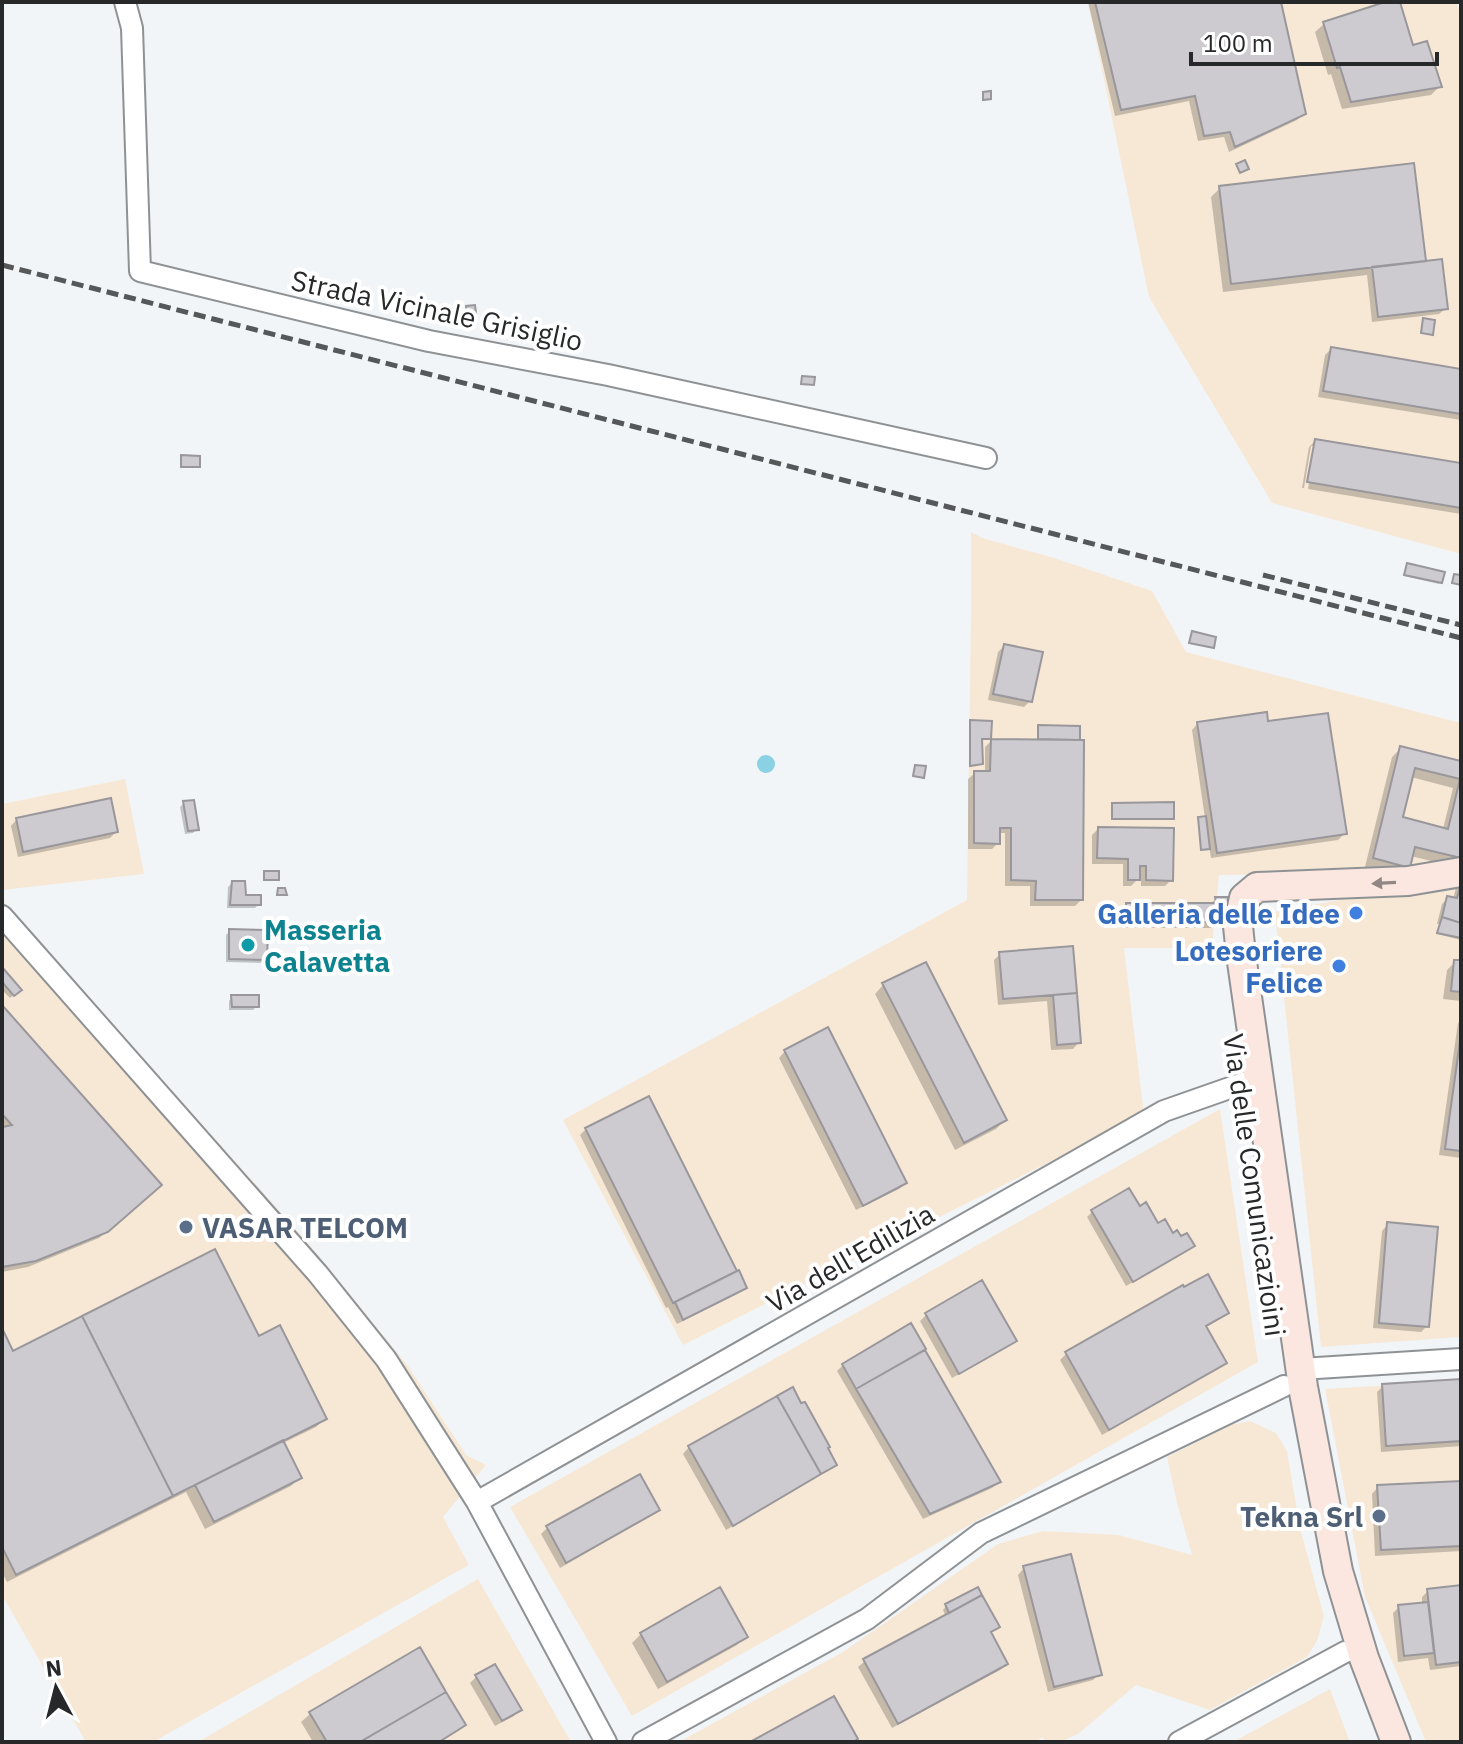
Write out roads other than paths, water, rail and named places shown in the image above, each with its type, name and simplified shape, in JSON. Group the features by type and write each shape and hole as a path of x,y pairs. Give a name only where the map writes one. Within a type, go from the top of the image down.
{"street":[{"name":"Strada Vicinale Grisiglio","path":"125,2 132,28 140,271 429,341 608,375 986,458"},
{"name":"Via delle Comunicazioini","path":"1378,1742 1324,1585 1249,1081 1224,966 1225,944 1238,926 1244,898 1257,887 1408,881 1461,872"},
{"path":"2,916 318,1274 386,1359 477,1502 606,1742"},
{"name":"Via dell'Edilizia","path":"477,1502 1164,1111 1249,1081"},
{"path":"643,1742 867,1619 981,1533 1292,1378 1461,1359"},
{"name":"Via delle Comunicazioini","path":"1292,1378 1338,1571 1364,1658 1396,1742"},
{"path":"1179,1742 1345,1652"}],"water":[{"path":"766,755 775,764 766,773 757,764"}],"railway":[{"path":"2,265 1461,638"},
{"path":"1263,575 1461,625"}],"place":[{"name":"Galleria delle Idee","path":"1356,913"},
{"name":"Masseria Calavetta","path":"248,945"},
{"name":"Lotesoriere Felice","path":"1339,966"},
{"name":"VASAR TELCOM","path":"186,1227"},
{"name":"Tekna Srl","path":"1379,1516"}]}
